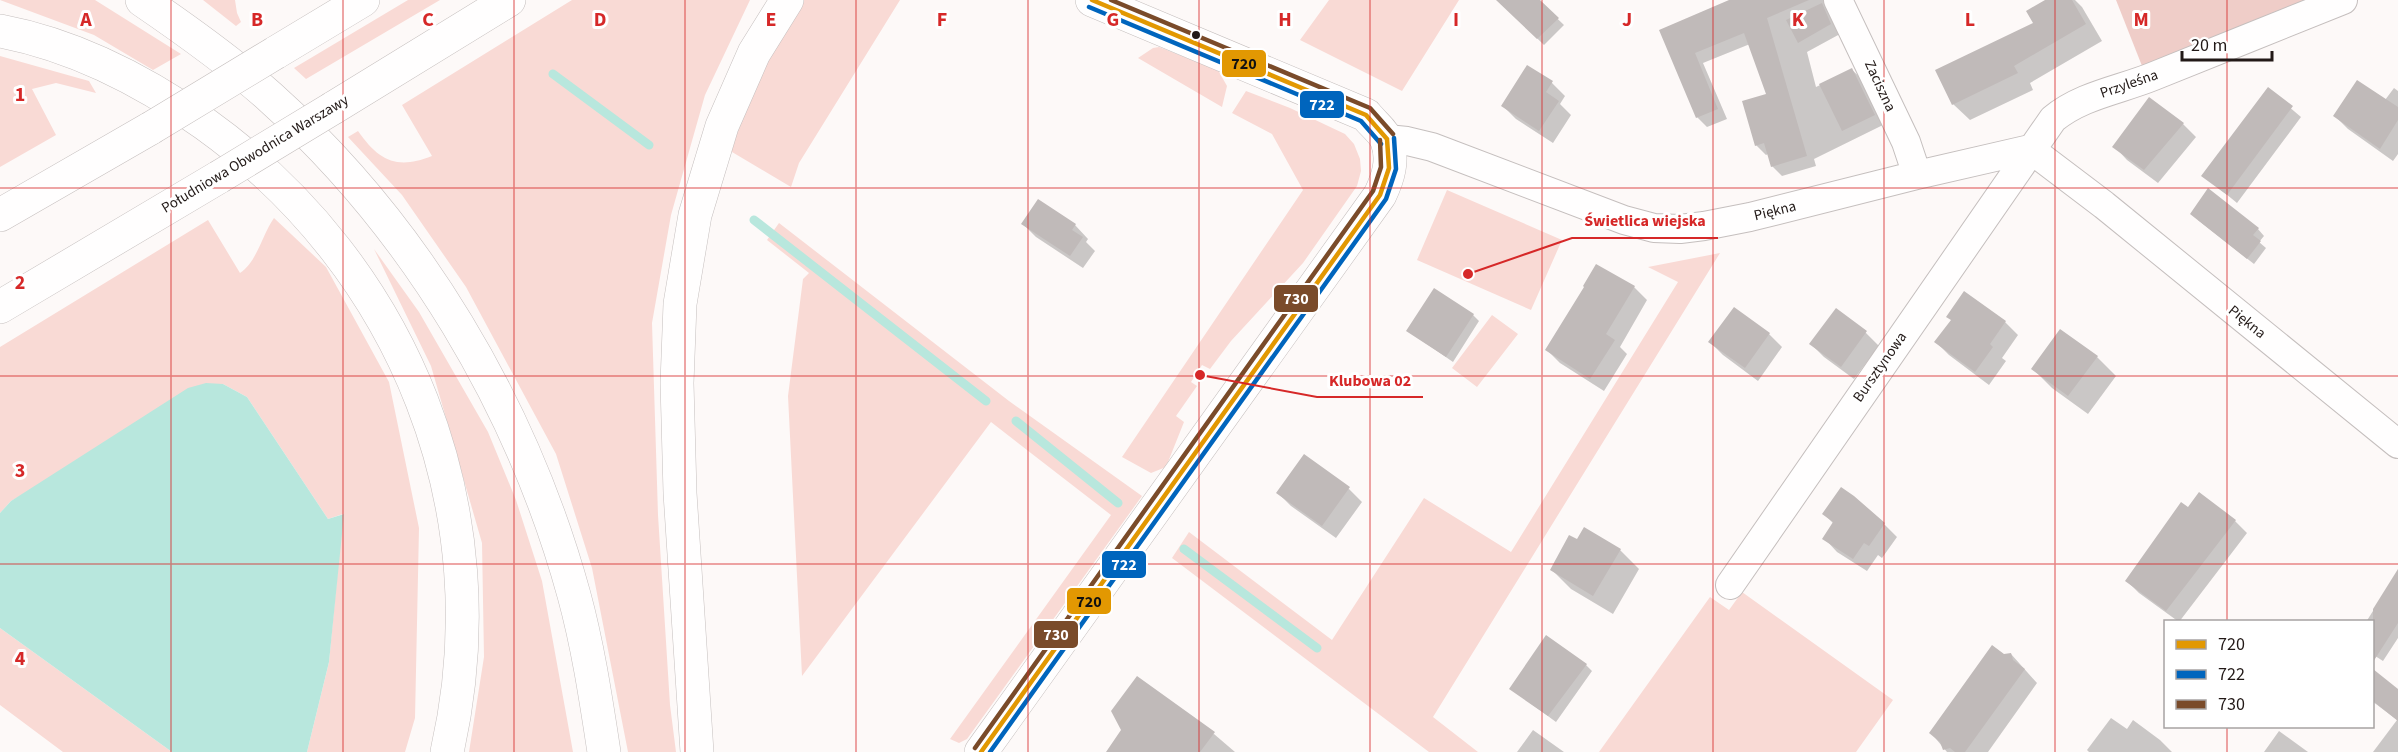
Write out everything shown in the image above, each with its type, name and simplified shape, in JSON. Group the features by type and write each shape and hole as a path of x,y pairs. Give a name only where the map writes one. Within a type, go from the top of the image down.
{"main road":[{"path":"142,0 195,37 270,97 340,167 394,232 436,290 490,381 536,482 574,595 604,752"},
{"path":"0,215 151,128 363,0"},
{"name":"Południowa Obwodnica Warszawy","path":"0,307 510,0"},
{"path":"697,752 680,493 677,383 680,304 695,215 722,126 754,53 787,0"},
{"path":"981,752 1380,195 1388,178 1391,161 1387,140 1366,116 1092,0"},
{"path":"0,32 18,35 94,60 168,98 238,148 295,200 338,250 374,302 415,381 441,456 456,527 463,594 462,664 455,718 447,752"}],"street":[{"name":"Zaciszna","path":"1838,0 1906,142 1917,175"},
{"name":"Przyleśna","path":"2030,149 2045,128 2064,110 2098,94 2151,78 2343,0"},
{"name":"Piękna","path":"1387,140 1407,141 1432,147 1624,220 1654,228 1680,229 1750,217 2030,149 2104,205 2398,444"},
{"name":"Bursztynowa","path":"1730,585 2030,149"}],"shaded area":[{"path":"0,0 95,0 181,54 153,70 94,35"},
{"path":"203,0 235,0 241,22 236,26"},
{"path":"408,0 440,0 306,79 294,68"},
{"path":"572,0 750,0 705,95 671,215 652,323 658,515 670,705 676,752 628,752 592,568 556,454 466,287 402,195 348,137 358,131 374,150 390,160 409,162 432,156 402,105"},
{"path":"798,0 900,0 799,163 791,187 727,149 757,76"},
{"path":"1329,0 1459,0 1402,91 1300,40"},
{"path":"2116,0 2316,0 2144,71"},
{"path":"1159,47 1218,70 1227,86 1222,107 1138,58 1153,48"},
{"path":"0,56 89,81 96,93 56,83 32,89 56,135 0,167"},
{"path":"1246,91 1290,108 1345,134 1354,144 1360,159 1361,171 1357,186 1303,263 1231,341 1210,369 1202,365 1191,382 1197,386 1176,416 1184,422 1166,467 1151,473 1122,457 1303,190 1272,134 1232,113"},
{"path":"1447,190 1562,240 1531,310 1417,260"},
{"path":"274,218 326,267 389,382 419,528 415,718 405,752 307,752 329,662 343,514 328,519 247,397 223,384 11,501 0,513 0,347 208,220 240,273 251,262"},
{"path":"779,223 1009,401 1142,496 967,739 959,743 950,739 1111,515 991,422 802,676 788,396 803,279 809,273 767,240"},
{"path":"374,249 419,312 488,432 516,500 542,581 573,752 469,752 484,657 482,543 431,366"},
{"path":"1720,253 1433,717 1478,752 1429,752 1172,558 1189,532 1332,640 1424,498 1511,552 1678,282 1648,267"},
{"path":"1492,315 1518,334 1477,387 1452,368"},
{"path":"206,383 223,384 247,397 328,519 344,514 329,662 307,752 172,752 0,628 0,513 11,501 188,388"},
{"path":"1742,592 1893,700 1856,752 1599,752 1710,597 1729,610"},
{"path":"0,628 172,752 63,752 0,705"}],"building":[{"path":"1496,0 1540,0 1559,18 1537,39"},
{"path":"1729,0 1809,0 1767,18 1807,156 1771,167 1764,143 1755,146 1742,101 1766,94 1744,33 1695,53 1718,109 1696,118 1659,30"},
{"path":"2045,0 2072,0 2086,24 2014,66 2018,73 1952,105 1935,70 2033,23 2026,11"},
{"path":"1822,3 1831,24 1798,43 1786,20"},
{"path":"1527,65 1553,81 1546,92 1559,101 1539,131 1501,106"},
{"path":"1852,68 1875,115 1842,131 1819,84"},
{"path":"2357,80 2398,107 2398,120 2380,149 2333,116"},
{"path":"2268,87 2293,106 2227,195 2201,176"},
{"path":"2149,97 2184,123 2144,170 2112,147"},
{"path":"2208,188 2259,228 2253,235 2261,241 2247,259 2190,214"},
{"path":"1038,199 1076,224 1072,230 1083,237 1070,256 1021,224"},
{"path":"1596,264 1635,286 1606,334 1615,340 1590,379 1545,350"},
{"path":"1434,288 1474,314 1446,357 1406,331"},
{"path":"1964,291 2006,321 1990,344 1993,347 1975,372 1934,342 1951,320 1946,317"},
{"path":"1734,307 1770,333 1745,368 1708,342"},
{"path":"1836,308 1867,331 1841,367 1809,344"},
{"path":"2060,329 2098,356 2068,396 2031,369"},
{"path":"1304,454 1350,487 1322,526 1276,493"},
{"path":"1841,487 1885,523 1869,546 1864,543 1853,559 1822,539 1833,522 1822,514"},
{"path":"2199,492 2236,520 2166,611 2125,581 2181,502 2188,507"},
{"path":"1584,527 1621,549 1593,596 1550,570 1569,535 1577,539"},
{"path":"2398,569 2398,623 2374,660 2374,620 2373,609"},
{"path":"1546,635 1587,664 1548,716 1509,689"},
{"path":"1992,645 2004,654 2011,653 2013,660 2025,669 1965,752 1955,752 1950,748 1943,750 1940,742 1929,733"},
{"path":"2374,670 2398,689 2398,721 2374,702"},
{"path":"1137,676 1215,732 1200,752 1106,752 1121,730 1111,711"}],"waterway":[{"path":"553,74 649,145"},
{"path":"754,220 986,401"},
{"path":"1016,421 1118,503"},
{"path":"1184,549 1317,648"}],"transit line":[{"name":"720","path":"1092,0 1366,115 1387,139"},
{"name":"730","path":"1111,0 1370,108 1393,134"},
{"name":"722","path":"1089,7 1361,121 1381,144"},
{"name":"722","path":"990,752 1386,199 1396,169 1394,138"},
{"name":"720","path":"981,752 1380,195 1389,168 1387,139"},
{"name":"730","path":"975,748 1373,191 1381,167 1380,140"}],"place":[{"name":"Świetlica wiejska","path":"1468,274"},
{"name":"Klubowa 02","path":"1200,375"}]}
